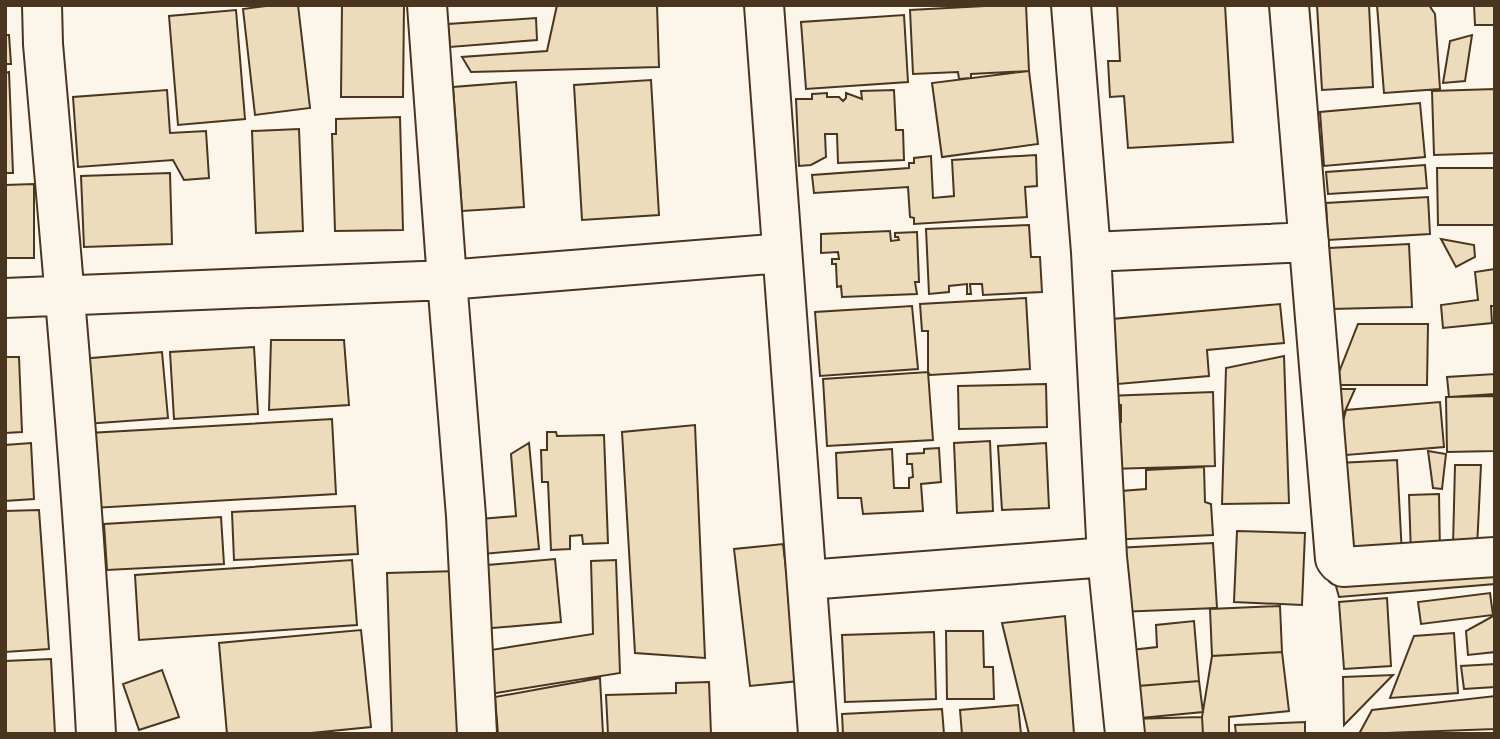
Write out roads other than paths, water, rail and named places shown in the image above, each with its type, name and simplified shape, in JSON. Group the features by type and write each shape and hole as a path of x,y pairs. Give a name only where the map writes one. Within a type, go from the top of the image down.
{"street":[{"path":"42,5 91,638 96,734"},
{"path":"427,5 466,516 477,734"},
{"path":"764,5 818,734"},
{"path":"1071,5 1091,252 1107,557 1125,734"},
{"path":"1289,5 1335,559 1343,567 1495,557"},
{"path":"1091,252 1309,242"},
{"path":"5,298 447,280 782,253"},
{"path":"807,580 1107,557"}]}
